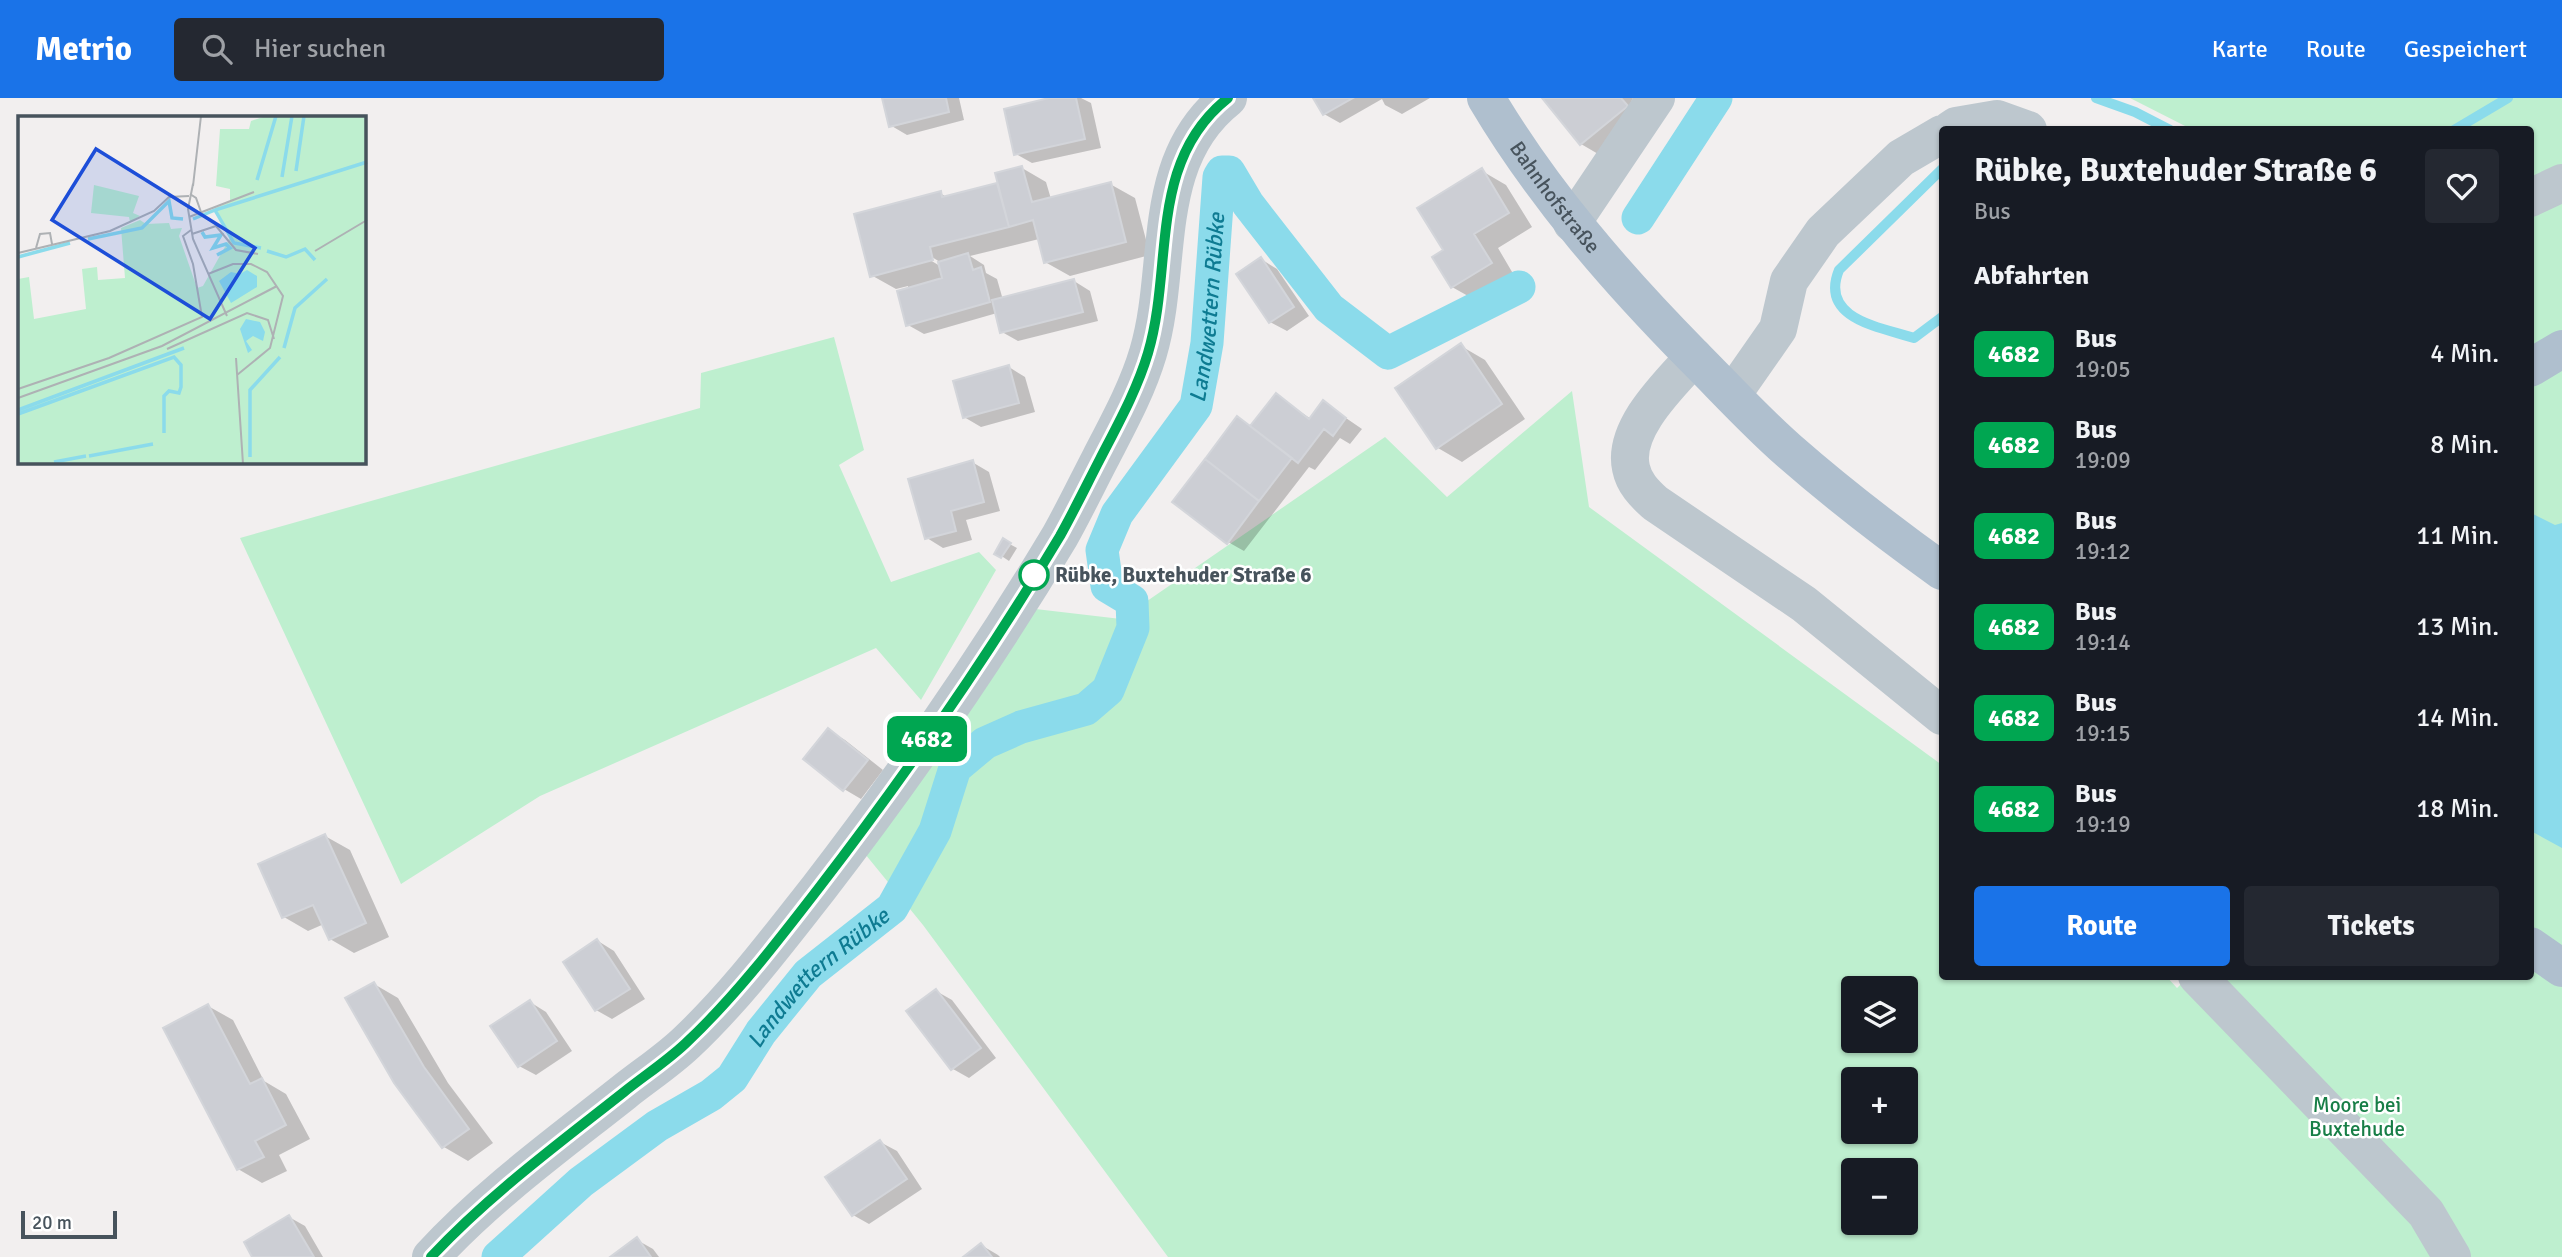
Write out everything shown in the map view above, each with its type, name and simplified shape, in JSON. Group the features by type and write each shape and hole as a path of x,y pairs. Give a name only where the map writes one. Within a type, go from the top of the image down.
{"main road":[{"name":"Bahnhofstraße","path":"1494,112 1529,166 1572,223 1607,265 1694,357 1787,449 1850,502 1939,569"},
{"path":"2534,366 2562,349"},
{"path":"2534,949 2562,968"}],"street":[{"path":"431,1257 456,1230 519,1174 686,1043 762,961 866,827 939,723 1061,534 1129,402 1149,352 1159,296 1167,208 1178,170 1196,130 1214,109 1228,98"},
{"path":"1572,223 1656,98"},
{"path":"1956,126 1997,119 2017,126"},
{"path":"1732,396 1778,329 1789,281 1823,232 1901,158 1939,136"},
{"path":"2534,196 2562,183"},
{"path":"1694,357 1654,401 1640,425 1631,450 1630,467 1638,486 1655,503 1804,604 1939,714"},
{"path":"2201,980 2426,1213 2452,1257"}],"green space":[{"name":"Moore bei Buxtehude","path":"2130,98 2562,98 2562,1257 1168,1257 923,925 861,849 1027,608 1121,619 1385,437 1447,497 1572,391 1589,507 1939,763 1939,980 2170,980 2177,988 2185,980 2534,980 2534,126 2185,126"},
{"path":"834,337 864,450 839,465 891,582 979,552 996,570 921,700 876,648 540,796 401,884 240,538 700,408 701,373"}],"water":[{"path":"2534,514 2555,525 2562,523 2562,848 2534,833"}],"building":[{"path":"882,98 946,98 949,112 889,127"},
{"path":"1049,98 1076,98 1085,139 1014,155 1004,109"},
{"path":"1313,98 1353,98 1323,115"},
{"path":"1542,98 1621,98 1628,106 1580,145"},
{"path":"1022,166 1032,202 1111,182 1126,242 1044,263 1033,220 1009,227 995,173"},
{"path":"1482,168 1509,213 1474,234 1492,263 1451,288 1432,257 1443,250 1417,208"},
{"path":"997,183 1009,227 930,247 933,260 870,277 854,214 941,191 942,197"},
{"path":"968,253 973,270 981,267 990,302 906,326 897,291 942,278 938,262"},
{"path":"1261,257 1294,307 1269,323 1236,274"},
{"path":"1074,279 1083,312 1000,333 992,300"},
{"path":"1461,343 1502,404 1436,449 1395,388"},
{"path":"1009,365 1019,403 963,418 953,381"},
{"path":"1276,393 1309,419 1323,400 1346,418 1333,436 1324,429 1298,463 1250,426"},
{"path":"1237,416 1292,458 1259,501 1205,459"},
{"path":"1205,459 1259,501 1227,544 1172,502"},
{"path":"973,460 984,502 951,511 956,531 925,539 908,479"},
{"path":"1003,538 1011,543 1001,558 994,554"},
{"path":"828,728 868,760 843,791 803,759"},
{"path":"325,834 366,923 329,940 313,905 282,918 258,864"},
{"path":"597,939 630,989 595,1011 563,962"},
{"path":"374,982 424,1067 469,1129 442,1148 394,1083 345,998"},
{"path":"936,989 981,1048 951,1070 906,1011"},
{"path":"530,1000 557,1041 518,1067 490,1026"},
{"path":"208,1004 250,1084 262,1078 286,1125 255,1141 264,1157 237,1170 163,1028"},
{"path":"880,1140 907,1179 852,1216 825,1177"},
{"path":"289,1215 314,1257 252,1257 244,1242"},
{"path":"637,1237 651,1257 610,1257"},
{"path":"981,1243 992,1257 963,1257"}],"waterway":[{"name":"Landwettern Rübke","path":"1638,218 1716,98"},
{"path":"2096,98 2135,112 2162,126"},
{"path":"2461,126 2508,98"},
{"name":"Landwettern Rübke","path":"498,1257 581,1182 657,1126 711,1095 732,1078 761,1032 808,974 892,908 935,831 955,768 985,743 1021,727 1086,709 1108,690 1133,628 1132,601 1107,586 1102,550 1117,514 1196,406 1207,343 1219,177 1222,172 1229,172 1248,204 1329,308 1388,353 1519,287"},
{"path":"1939,172 1839,270 1835,287 1838,300 1845,310 1870,325 1914,338 1939,319"}],"bus line":[{"name":"4682","path":"431,1257 456,1230 519,1174 686,1043 762,961 866,827 939,723 1061,534 1129,402 1149,352 1159,296 1167,208 1178,170 1196,130 1214,109 1228,98"}],"place":[{"name":"Rübke, Buxtehuder Straße 6","path":"1034,575"}]}
